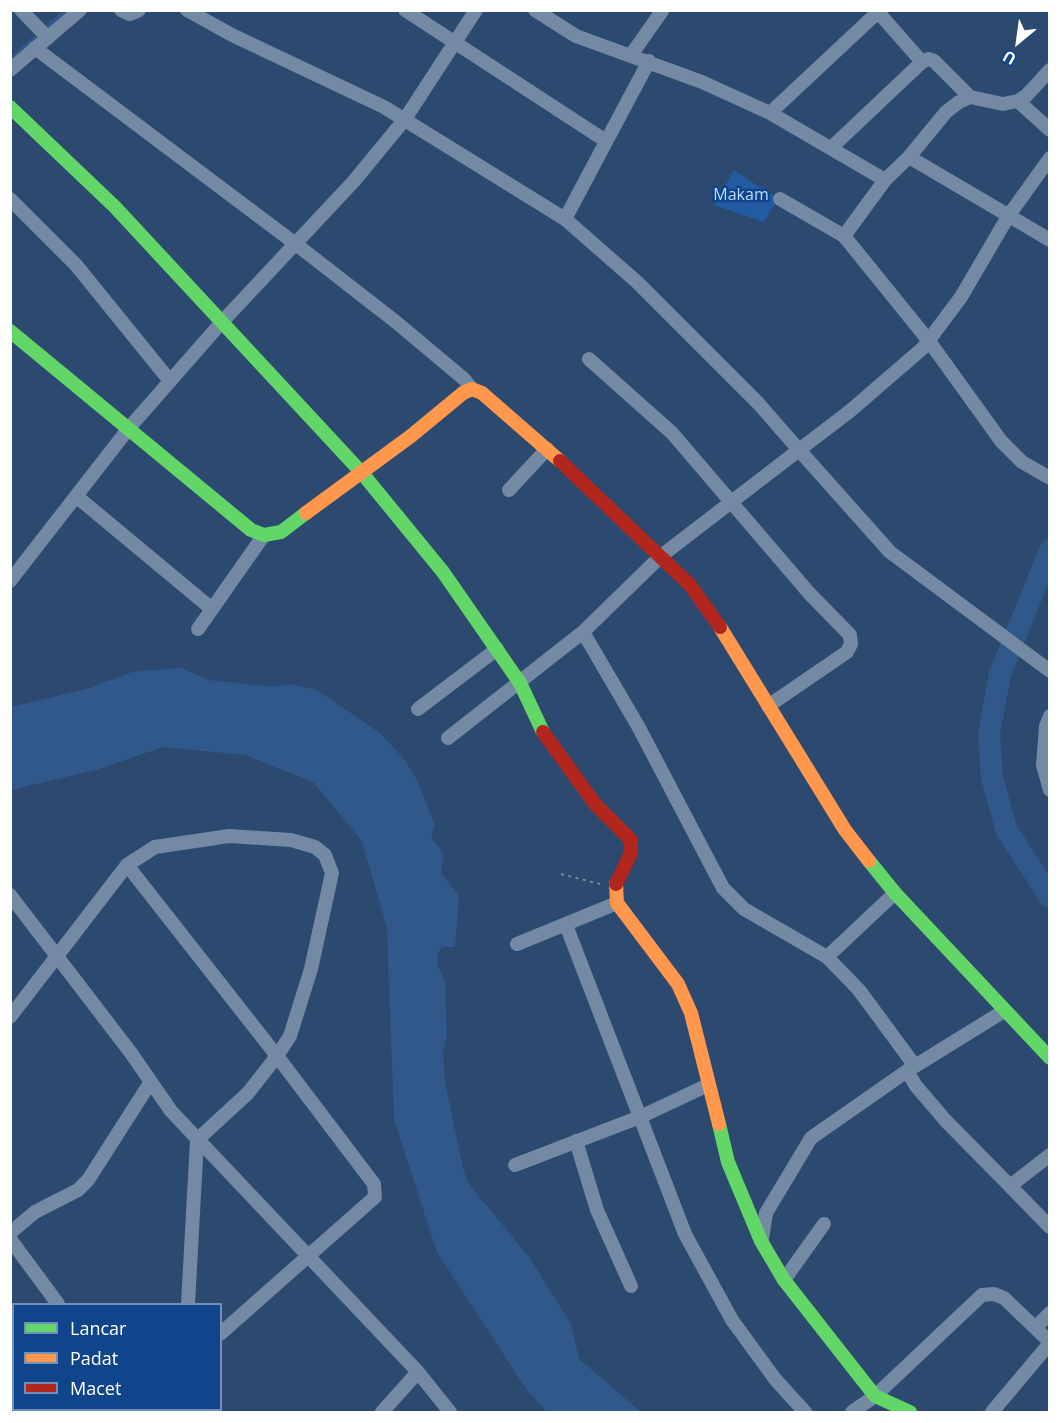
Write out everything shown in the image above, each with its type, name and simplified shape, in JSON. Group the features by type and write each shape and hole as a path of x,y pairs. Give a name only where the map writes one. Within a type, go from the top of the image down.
{"street":[{"path":"21,10 44,34"},
{"path":"10,70 35,48 44,34 80,10"},
{"path":"121,10 130,14 139,10"},
{"path":"187,10 405,119 565,219 644,290 758,403 890,552 1050,671"},
{"path":"405,10 501,70 606,141"},
{"path":"10,581 129,428 221,323 297,245 405,119 476,10"},
{"path":"535,10 576,36 649,61 770,113 832,147 885,180"},
{"path":"631,55 662,11"},
{"path":"770,113 879,11 922,62"},
{"path":"35,48 396,322 464,379 472,389 482,393 547,449 661,556 690,585 730,641 845,830 895,893 1050,1058"},
{"path":"832,147 922,62 928,59 934,61 970,97 1003,104 1018,101 1026,96 1050,70"},
{"path":"565,219 649,61"},
{"path":"844,236 885,180 909,157 946,112 970,97"},
{"path":"1018,101 1050,130"},
{"path":"10,107 115,207 362,473 443,572 520,683 550,740 596,804 631,840 631,853 615,887 617,903 678,984 691,1013 728,1162 761,1241 784,1280 834,1347 875,1395 910,1413"},
{"path":"909,157 1050,240"},
{"path":"448,738 583,632 661,556 850,411 929,341 961,297 1009,215 1050,158"},
{"path":"10,199 76,265 170,381"},
{"path":"780,199 844,236 929,341 1001,441 1022,462 1050,478"},
{"path":"10,331 251,530 264,535 281,532 362,473 463,393 472,389"},
{"path":"589,359 672,433 733,500 809,592 850,636 851,644 847,652 768,706"},
{"path":"509,490 547,449"},
{"path":"76,496 212,609"},
{"path":"198,629 264,535"},
{"path":"583,632 638,726 723,888 744,909 827,957 859,990 911,1068 916,1086 946,1121 1050,1227"},
{"path":"418,709 496,649"},
{"path":"1050,716 1046,726 1043,765 1050,790"},
{"path":"10,1017 127,865 155,847 229,836 291,840 315,847 325,855 332,873 310,969 290,1036 248,1094 197,1140 188,1303"},
{"path":"127,865 277,1056 377,1191 368,1205 222,1332"},
{"path":"827,957 895,893"},
{"path":"10,895 131,1053 150,1083 197,1140 418,1372 450,1413"},
{"path":"518,944 617,903"},
{"path":"566,925 685,1234 732,1320 775,1379 805,1413"},
{"path":"761,1241 766,1213 811,1137 911,1068 1004,1011"},
{"path":"10,1233 35,1212 78,1190 88,1180 150,1083"},
{"path":"515,1165 640,1117 708,1085"},
{"path":"576,1141 597,1209 631,1286"},
{"path":"1010,1186 1050,1155"},
{"path":"784,1280 824,1224"},
{"path":"10,1239 57,1303"},
{"path":"852,1413 875,1395 982,1295 994,1294 1004,1298 1050,1342 992,1413"},
{"path":"1035,1327 1050,1314"},
{"path":"382,1413 418,1372"},
{"path":"130,1413 135,1411"}],"path":[{"path":"561,874 615,887"}],"green space":[{"name":"Makam","path":"734,170 778,199 764,222 714,205"}],"shaded area":[{"path":"181,668 209,680 272,687 289,684 317,690 380,733 404,759 415,776 435,825 431,837 444,855 441,873 459,896 455,947 442,947 437,955 438,966 445,981 447,1035 443,1053 445,1082 468,1183 529,1257 571,1324 579,1359 641,1412 547,1412 526,1389 437,1252 394,1120 387,928 362,841 313,782 245,755 163,747 96,770 11,790 11,707 90,688 132,672"}],"waterway":[{"path":"10,60 66,10"},
{"path":"1050,550 1000,674 989,734 992,777 1006,829 1050,897"}],"traffic: fast":[{"path":"10,107 115,207 362,473 443,572 520,683 543,732"},
{"path":"10,331 251,530 264,535 281,532 306,513"},
{"path":"869,861 895,893 1050,1058"},
{"path":"719,1124 728,1162 761,1241 784,1280 875,1396 910,1412"}],"traffic: slow":[{"path":"306,513 411,436 463,393 472,389 482,393 560,461"},
{"path":"720,627 845,830 869,861"},
{"path":"616,884 617,903 678,984 691,1013 719,1124"}],"traffic: jam":[{"path":"560,461 690,585 720,627"},
{"path":"543,732 595,804 631,840 631,853 616,884"}]}
